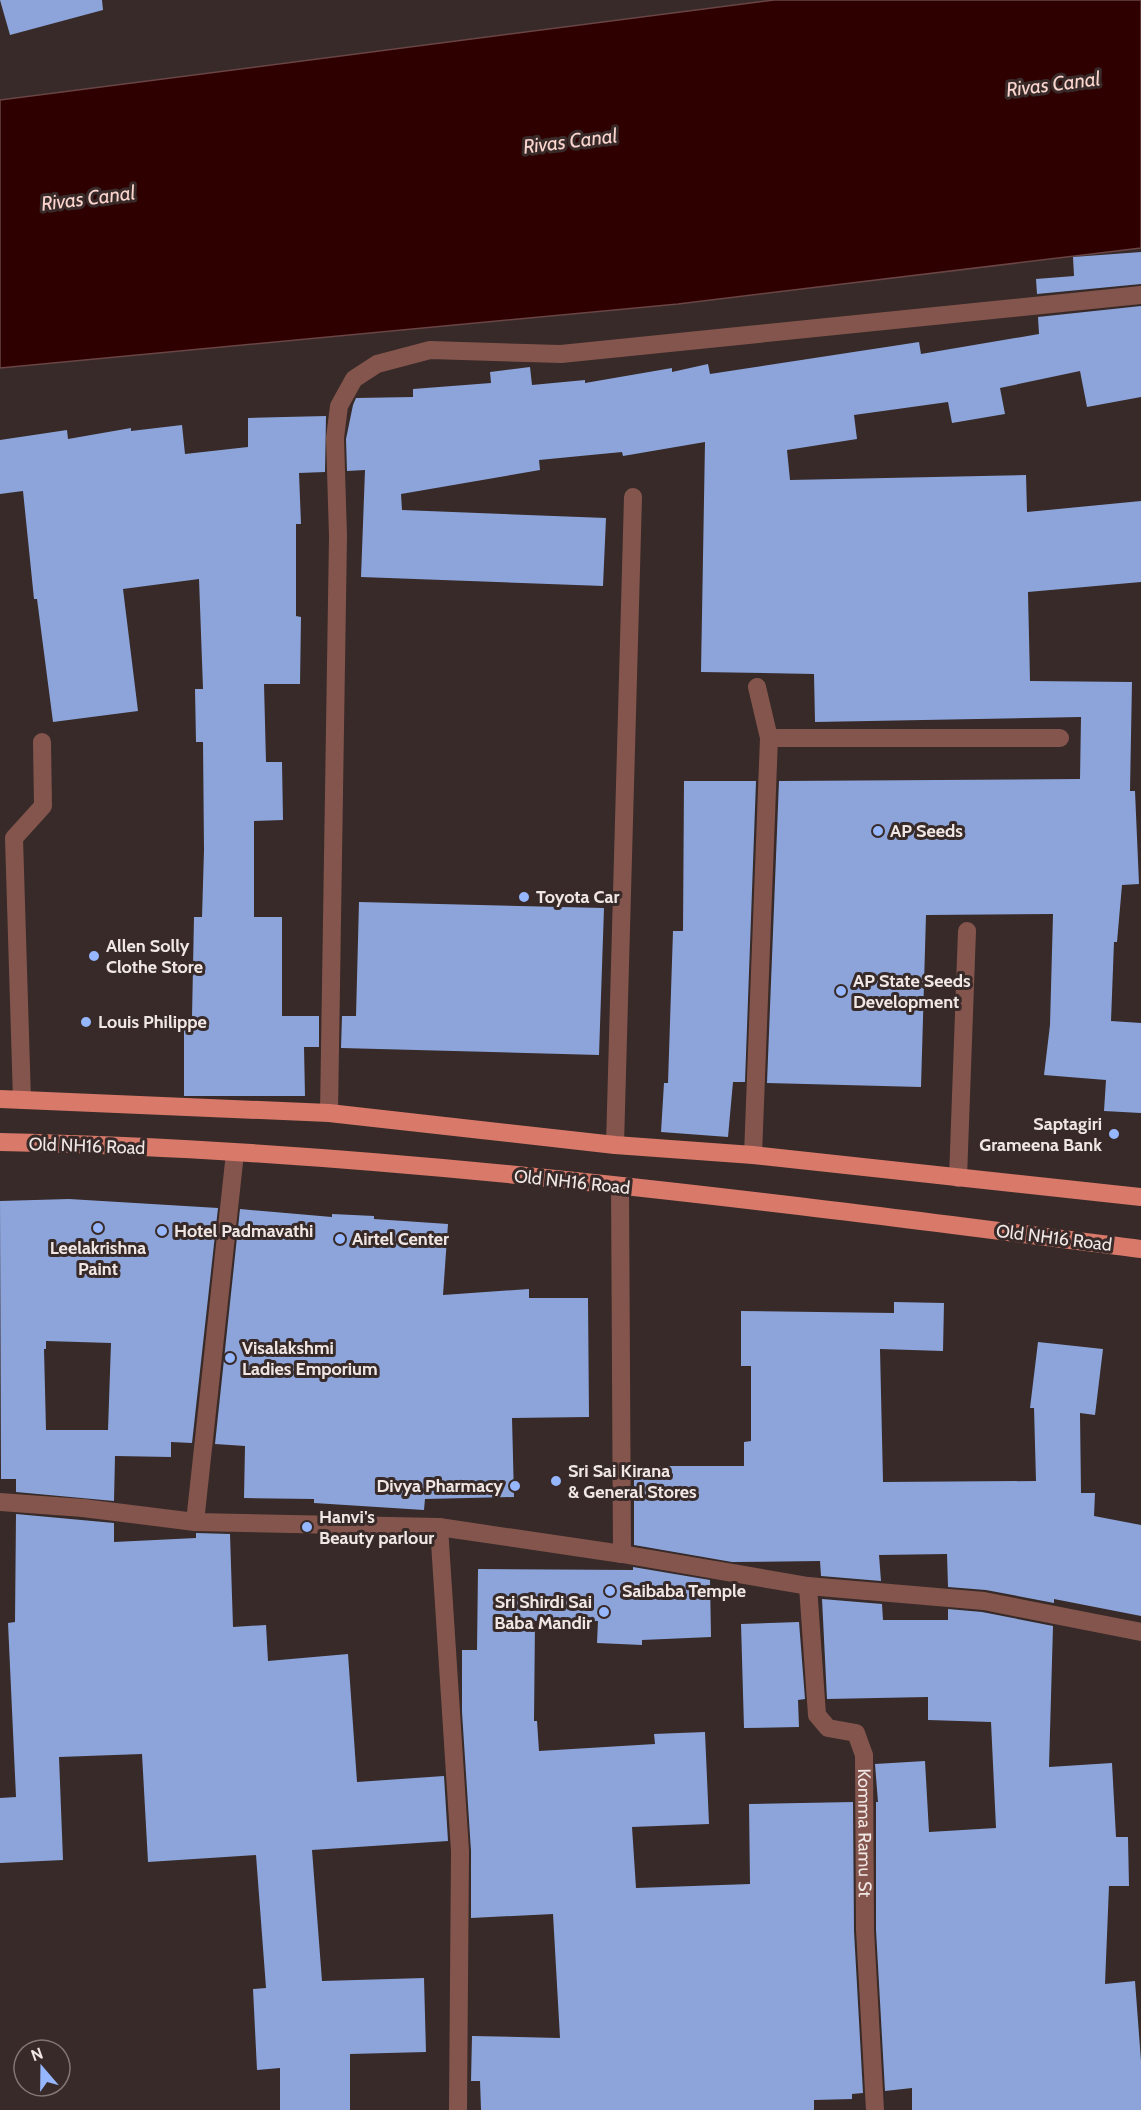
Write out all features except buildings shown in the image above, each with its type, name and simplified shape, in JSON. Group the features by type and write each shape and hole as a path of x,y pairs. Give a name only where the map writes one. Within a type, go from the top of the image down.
{"main road":[{"path":"0,1099 329,1113 615,1145 753,1155 1141,1197"},
{"name":"Old NH16 Road","path":"0,1142 235,1152 357,1161 768,1202 1141,1249"}],"street":[{"path":"329,1113 338,536 335,438 339,406 354,379 377,364 430,351 561,354 1141,295"},
{"path":"615,1145 633,497"},
{"path":"753,1155 769,738 757,687"},
{"path":"769,738 1060,738"},
{"path":"22,1100 14,838 43,806 42,742"},
{"path":"958,1178 967,931"},
{"path":"195,1522 235,1152"},
{"path":"620,1187 622,1554"},
{"path":"0,1502 83,1508 195,1522 439,1527 622,1554 808,1586 984,1600 1141,1632"},
{"path":"439,1527 460,1851 458,2110"},
{"name":"Komma Ramu St","path":"808,1586 817,1715 828,1728 856,1733 864,1755 864,1930 875,2110"}],"water":[{"name":"Rivas Canal","path":"774,0 1141,0 1141,248 678,304 0,368 0,100"}],"place":[{"name":"AP Seeds","path":"878,831"},
{"name":"Toyota Car","path":"524,897"},
{"name":"Allen Solly Clothe Store","path":"94,956"},
{"name":"AP State Seeds Development","path":"841,991"},
{"name":"Louis Philippe","path":"86,1022"},
{"name":"Saptagiri Grameena Bank","path":"1114,1134"},
{"name":"Leelakrishna Paint","path":"98,1228"},
{"name":"Hotel Padmavathi","path":"162,1231"},
{"name":"Airtel Center","path":"340,1239"},
{"name":"Visalakshmi Ladies Emporium","path":"230,1358"},
{"name":"Sri Sai Kirana & General Stores","path":"556,1481"},
{"name":"Divya Pharmacy","path":"515,1486"},
{"name":"Hanvi's Beauty parlour","path":"307,1527"},
{"name":"Saibaba Temple","path":"610,1591"},
{"name":"Sri Shirdi Sai Baba Mandir","path":"604,1612"}]}
